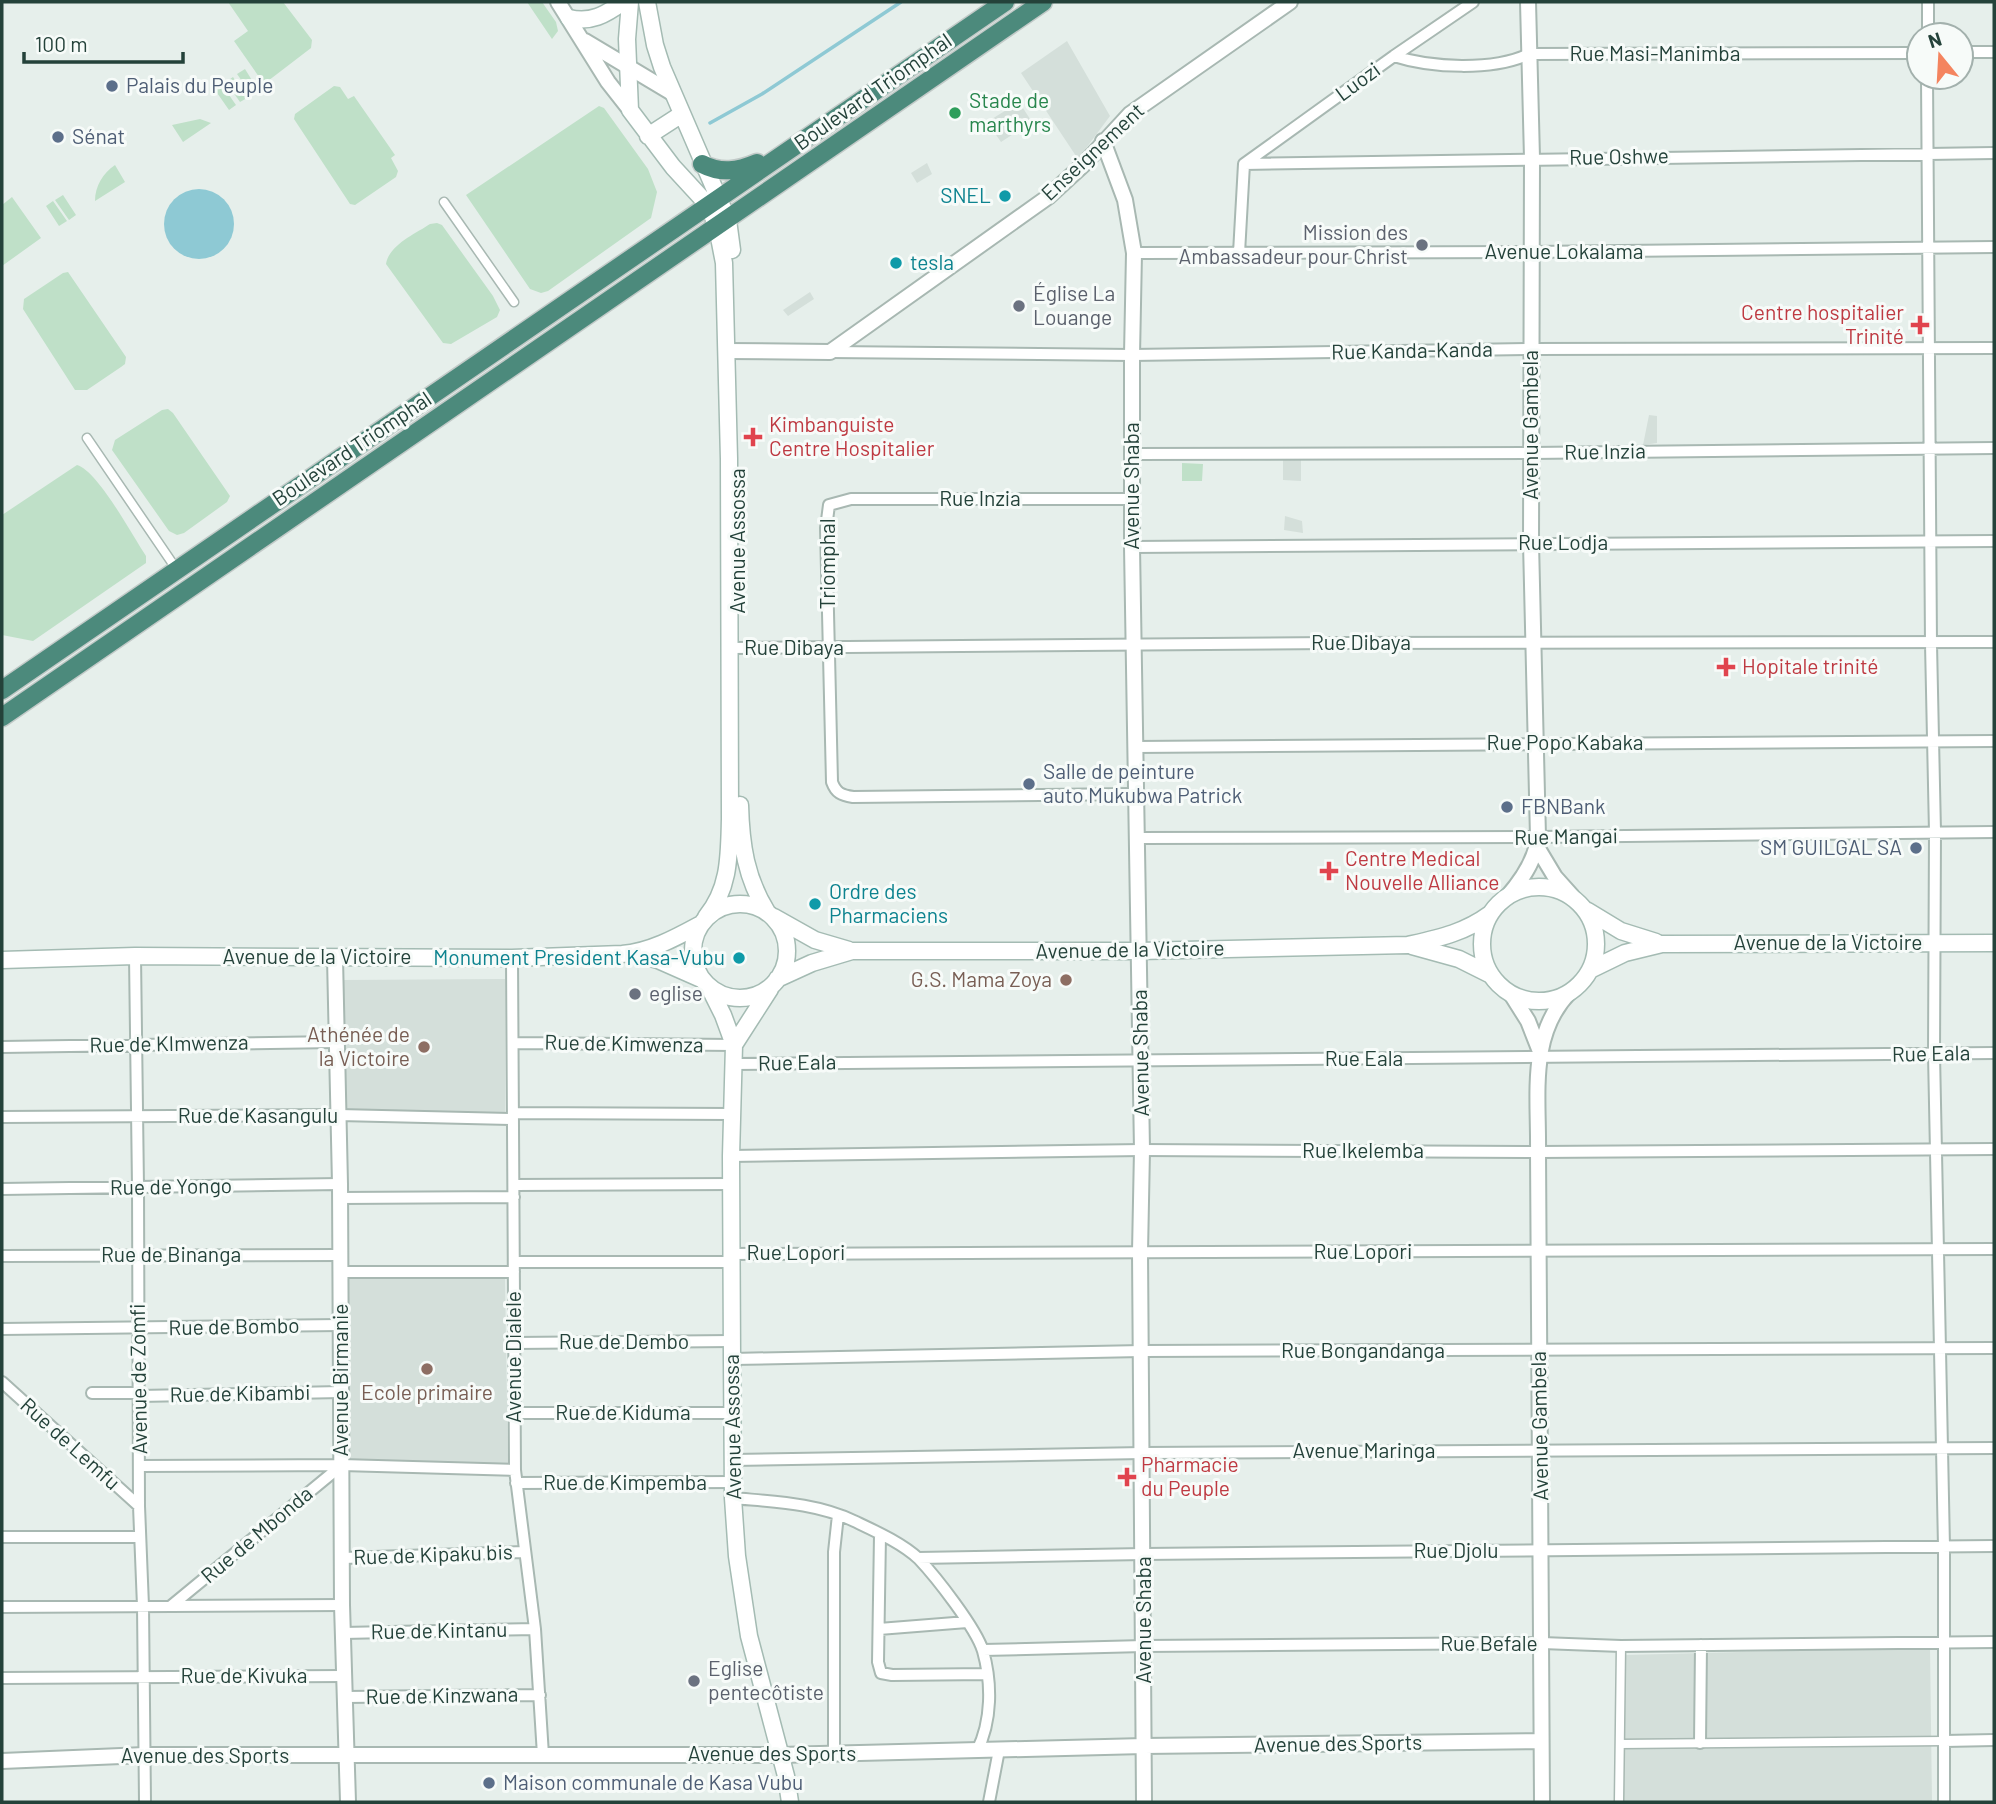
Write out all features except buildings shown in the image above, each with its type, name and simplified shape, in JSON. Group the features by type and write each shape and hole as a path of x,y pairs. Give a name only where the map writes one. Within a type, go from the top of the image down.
{"highway":[{"name":"Boulevard Triomphal","path":"2,689 1005,2"},
{"name":"Boulevard Triomphal","path":"9,712 1043,2"},
{"path":"702,164 732,171 745,169 783,153"}],"main road":[{"path":"569,18 584,21 597,18 623,2"},
{"path":"630,2 630,110 648,136 713,202"},
{"name":"Avenue Assossa","path":"647,2 655,45 702,164 722,224 732,352 729,459 735,819"},
{"path":"648,136 682,114"},
{"path":"734,1045 776,981 784,967 787,954 781,927 770,914 751,881 735,819"},
{"path":"734,1045 723,1015 693,957 695,934 719,899 727,874 735,819"},
{"path":"1408,945 1450,936 1477,924 1507,897 1522,889 1539,887 1556,889 1572,896 1586,910 1621,931 1662,944"},
{"path":"633,953 664,942 722,907 741,904 759,908 815,940 852,951"},
{"path":"1408,945 1459,959 1491,975 1511,994 1531,1000 1551,999 1578,986 1590,970 1596,955 1594,924 1586,910"},
{"path":"1490,914 1482,938 1485,963 1491,975"},
{"name":"Avenue de la Victoire","path":"1662,944 1994,943"},
{"path":"1590,970 1625,953 1662,944"},
{"name":"Avenue de la Victoire","path":"852,951 1139,951 1408,945"},
{"path":"633,953 670,965 721,994 735,998 750,997 763,992 776,981 812,963 852,951"},
{"name":"Avenue de la Victoire","path":"2,960 135,956 512,958 633,953"},
{"name":"Avenue Assossa","path":"734,1045 731,1156 732,1359 737,1556 749,1636 790,1802"}],"street":[{"path":"558,2 608,82 630,110"},
{"name":"Enseignement","path":"830,352 1048,197 1084,164 1130,114 1290,2"},
{"name":"Luozi","path":"1244,164 1473,2"},
{"name":"Avenue Gambela","path":"1528,2 1532,158 1531,543 1537,842"},
{"path":"1928,2 1928,21"},
{"path":"584,40 673,93"},
{"path":"1975,52 1994,52"},
{"name":"Rue Masi-Manimba","path":"1394,56 1412,62 1467,65 1506,62 1529,54 1905,53"},
{"path":"1927,91 1935,832 1934,1054 1944,1547 1944,1802"},
{"name":"Avenue Shaba","path":"1103,141 1125,200 1134,253 1132,547 1142,1150 1140,1252 1144,1802"},
{"name":"Rue Oshwe","path":"1244,164 1994,153"},
{"path":"1239,253 1244,164"},
{"path":"444,202 514,302"},
{"name":"Avenue Lokalama","path":"1134,253 1994,247"},
{"name":"Rue Kanda-Kanda","path":"830,352 1132,355 1530,349 1994,348"},
{"path":"732,352 830,352"},
{"path":"87,438 177,570"},
{"name":"Rue Inzia","path":"1132,454 1994,448"},
{"name":"Rue Inzia","path":"829,505 851,499 1132,499"},
{"name":"Triomphal","path":"829,505 826,528 832,782 835,791 842,796 853,797 1136,794"},
{"name":"Rue Lodja","path":"1132,547 1994,541"},
{"name":"Rue Dibaya","path":"733,648 1994,642"},
{"path":"2,689 9,712"},
{"name":"Rue Popo Kabaka","path":"1135,747 1994,741"},
{"name":"Rue Mangai","path":"1137,838 1537,842 1994,832"},
{"path":"1537,842 1555,877 1572,896"},
{"path":"1507,897 1523,876 1537,842"},
{"name":"Avenue de Zomfi","path":"135,956 139,1537 143,1606 145,1802"},
{"name":"Avenue Birmanie","path":"335,958 341,1272 342,1605 348,1802"},
{"name":"Avenue Dialele","path":"512,958 515,1470 535,1629 543,1755"},
{"path":"1539,1054 1550,1018 1570,992"},
{"path":"1511,994 1528,1021 1539,1054"},
{"name":"Rue de KImwenza","path":"2,1046 337,1042"},
{"name":"Rue de Kimwenza","path":"514,1043 734,1045"},
{"name":"Rue Eala","path":"733,1064 1539,1054 1994,1053"},
{"name":"Avenue Gambela","path":"1539,1054 1542,1802"},
{"name":"Rue de Kasangulu","path":"2,1117 732,1114"},
{"name":"Rue Ikelemba","path":"731,1156 1142,1150 1538,1152 1994,1149"},
{"name":"Rue de Yongo","path":"2,1189 138,1187 514,1191 732,1184"},
{"name":"Rue Lopori","path":"732,1258 1140,1252 1994,1249"},
{"name":"Rue de Binanga","path":"2,1256 340,1255"},
{"path":"341,1272 732,1258"},
{"name":"Rue de Bombo","path":"2,1329 340,1325"},
{"name":"Rue de Dembo","path":"515,1343 732,1341"},
{"name":"Rue Bongandanga","path":"732,1359 1142,1352 1994,1348"},
{"name":"Rue de Lemfu","path":"2,1382 139,1506"},
{"name":"Rue de Kibambi","path":"92,1393 341,1392"},
{"name":"Rue de Kiduma","path":"514,1413 733,1413"},
{"name":"Avenue Maringa","path":"733,1460 1143,1452 1994,1448"},
{"name":"Rue de Kimpemba","path":"140,1466 342,1465 515,1470"},
{"name":"Rue de Mbonda","path":"171,1606 342,1465"},
{"name":"Rue de Kimpemba","path":"516,1483 734,1490 838,1515 880,1535 918,1558"},
{"path":"834,1754 834,1552 838,1515"},
{"path":"880,1535 878,1662 881,1673 987,1674"},
{"path":"2,1537 139,1537"},
{"name":"Rue Djolu","path":"918,1558 1994,1546"},
{"name":"Rue de Kipaku bis","path":"343,1558 524,1552"},
{"path":"918,1558 967,1622 983,1650 990,1695 988,1721 977,1751"},
{"path":"2,1607 342,1605"},
{"path":"879,1629 967,1622"},
{"name":"Rue de Kintanu","path":"343,1633 535,1629"},
{"name":"Rue Befale","path":"983,1650 1144,1646 1542,1643 1621,1646 1994,1642"},
{"path":"1700,1743 1701,1645"},
{"path":"1619,1802 1621,1646"},
{"name":"Rue de Kivuka","path":"2,1678 344,1675"},
{"name":"Rue de Kinzwana","path":"345,1697 540,1695"},
{"path":"1620,1744 1994,1740"},
{"name":"Avenue des Sports","path":"2,1761 145,1755 780,1755 1144,1746 1541,1741"},
{"path":"989,1802 999,1750"}],"shaded area":[{"path":"1067,41 1110,116 1078,159 1021,73"},
{"path":"1019,102 1032,122 1001,142 987,122"},
{"path":"927,163 932,174 917,183 911,173"},
{"path":"810,292 814,299 788,316 783,310"},
{"path":"1649,415 1657,416 1657,443 1643,445"},
{"path":"1283,460 1301,460 1301,481 1283,480"},
{"path":"1285,516 1302,521 1303,533 1284,530"},
{"name":"Athénée de la Victoire","path":"505,979 505,1115 345,1113 344,980"},
{"name":"Ecole primaire","path":"346,1278 505,1278 508,1467 347,1459"},
{"path":"1930,1647 1932,1802 1623,1802 1625,1655"}],"green space":[{"path":"228,2 283,2 312,40 311,48 264,84 234,41 248,31"},
{"path":"527,2 542,2 556,22 558,31 552,39"},
{"path":"245,69 258,90 251,94 237,74"},
{"path":"233,77 247,98 240,102 226,82"},
{"path":"222,85 236,105 229,110 215,90"},
{"path":"334,86 340,87 348,99 354,96 395,155 391,158 398,171 396,177 355,205 350,204 294,119 295,114"},
{"path":"599,106 604,108 648,169 657,192 651,218 548,291 541,293 530,289 466,195"},
{"path":"200,119 211,123 183,142 172,125"},
{"path":"115,165 125,182 95,201 100,180"},
{"path":"63,195 76,215 69,220 55,200"},
{"path":"12,197 41,238 2,266 2,205"},
{"path":"53,201 67,221 59,226 46,206"},
{"path":"430,224 442,225 493,296 500,310 497,317 451,344 443,343 386,264 392,251 404,241"},
{"path":"68,272 126,357 125,364 87,390 75,390 23,309 24,299"},
{"path":"168,409 230,496 227,502 184,533 177,535 169,531 112,450 115,440 162,410"},
{"path":"1182,463 1203,464 1202,481 1182,481"},
{"path":"77,465 95,479 104,491 146,556 146,563 33,641 2,635 2,515"}],"water":[{"path":"192,189 206,189 219,195 228,204 234,224 232,237 224,249 206,259 192,259 179,253 170,244 164,231 164,217 170,204 179,195"}],"waterway":[{"path":"710,123 762,94 901,2"}],"place":[{"name":"Palais du Peuple","path":"112,86"},
{"name":"Stade de marthyrs","path":"955,113"},
{"name":"Sénat","path":"58,137"},
{"name":"SNEL","path":"1005,196"},
{"name":"Mission des Ambassadeur pour Christ","path":"1422,245"},
{"name":"tesla","path":"896,263"},
{"name":"Église La Louange","path":"1019,306"},
{"name":"Centre hospitalier Trinité","path":"1920,325"},
{"name":"Kimbanguiste Centre Hospitalier","path":"753,437"},
{"name":"Hopitale trinité","path":"1726,667"},
{"name":"Salle de peinture auto Mukubwa Patrick","path":"1029,784"},
{"name":"FBNBank","path":"1507,807"},
{"name":"SM GUILGAL SA","path":"1916,848"},
{"name":"Centre Medical Nouvelle Alliance","path":"1329,871"},
{"name":"Ordre des Pharmaciens","path":"815,904"},
{"name":"Monument President Kasa-Vubu","path":"739,958"},
{"name":"G.S. Mama Zoya","path":"1066,980"},
{"name":"eglise","path":"635,994"},
{"name":"Athénée de la Victoire","path":"424,1047"},
{"name":"Ecole primaire","path":"427,1369"},
{"name":"Pharmacie du Peuple","path":"1127,1477"},
{"name":"Eglise pentecôtiste","path":"694,1681"},
{"name":"Maison communale de Kasa Vubu","path":"489,1783"}]}
